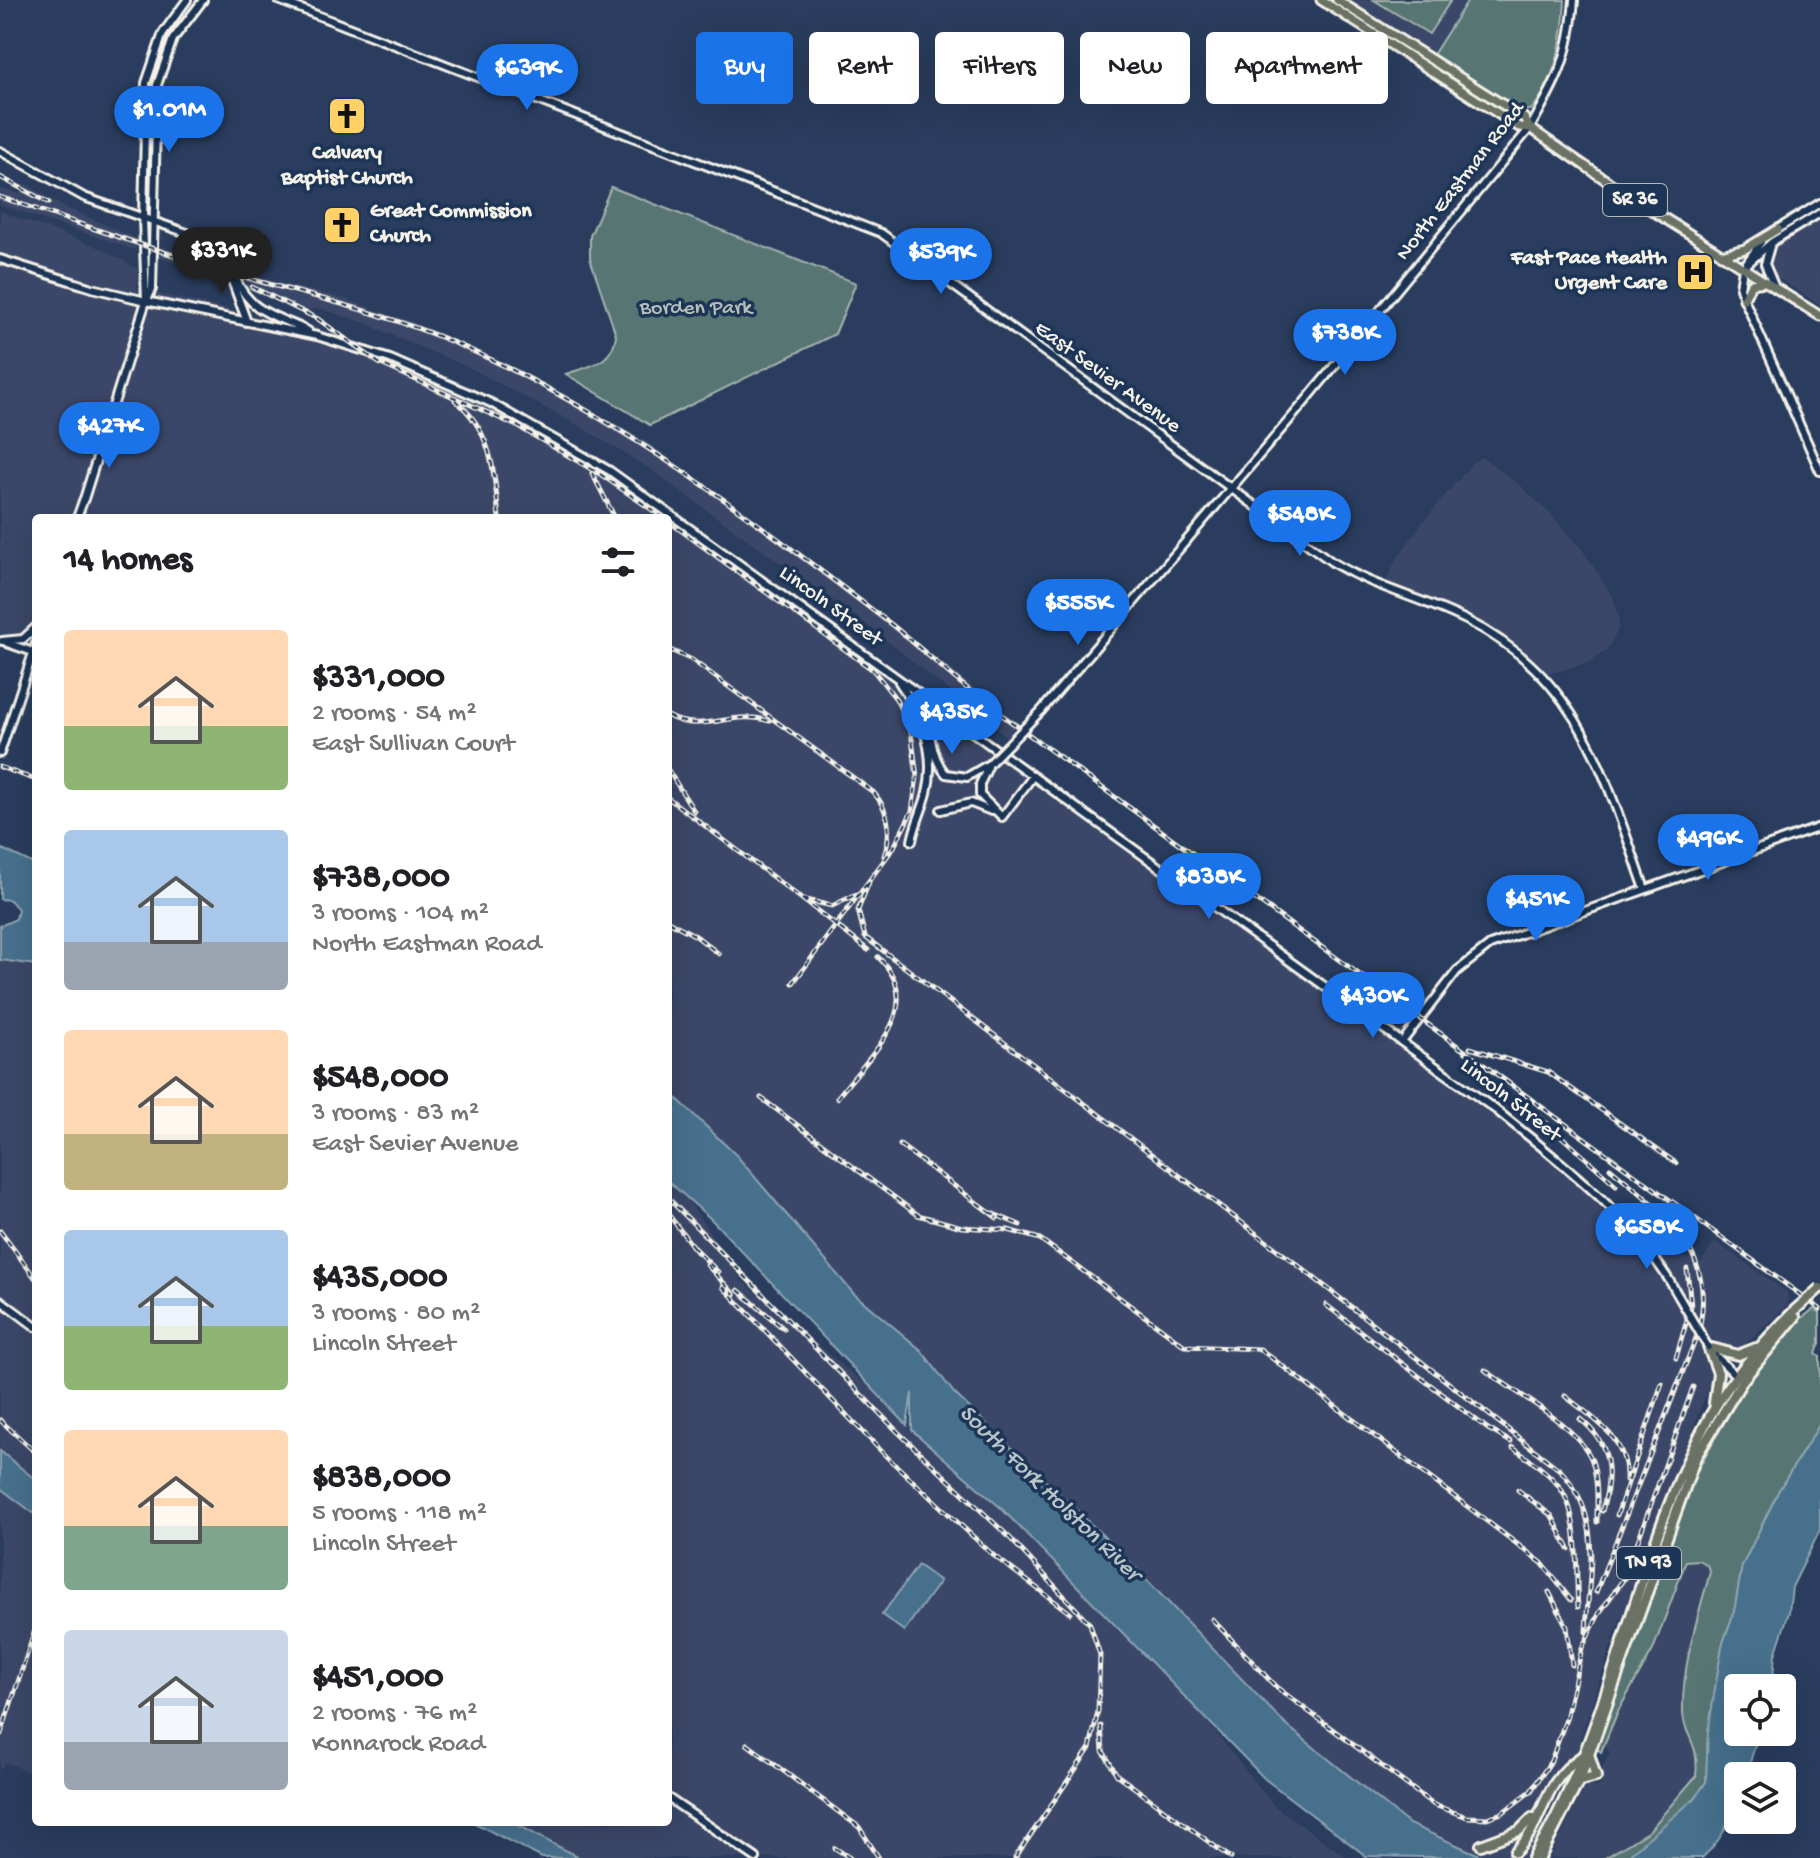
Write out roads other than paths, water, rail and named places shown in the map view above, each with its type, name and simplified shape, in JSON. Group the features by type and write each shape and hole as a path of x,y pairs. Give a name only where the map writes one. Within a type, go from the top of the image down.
{"highway":[{"name":"TN 93","path":"1587,1754 1674,1492 1713,1411 1820,1288"},
{"name":"TN 93","path":"1535,1857 1548,1839 1587,1754 1689,1473 1712,1427 1761,1346 1820,1295"},
{"path":"1708,1347 1738,1355 1761,1346"},
{"path":"1708,1347 1719,1381 1713,1411"},
{"path":"1513,1851 1540,1808 1551,1787 1559,1774 1587,1754 1596,1777 1575,1783 1562,1781 1551,1787"},
{"path":"1481,1845 1522,1835"},
{"path":"1522,1835 1535,1857"}],"main road":[{"path":"146,301 143,139 146,83 163,33 187,0"},
{"name":"East Sevier Avenue","path":"278,0 881,233 1351,574 1464,619 1495,636 1535,667 1563,698 1593,746 1645,889"},
{"name":"SR 36","path":"1321,0 1519,127 1530,128"},
{"name":"SR 36","path":"1337,0 1524,118 1530,128 1721,255 1820,316"},
{"name":"North Eastman Road","path":"989,764 1041,711 1231,489 1530,128 1562,70 1570,39 1574,0"},
{"path":"78,514 152,289 154,100 162,67 178,30 201,1"},
{"path":"151,62 162,67"},
{"path":"143,139 154,143"},
{"path":"0,151 84,197 154,224 199,237 224,259 252,304 275,319 317,336"},
{"path":"1721,255 1745,249 1820,203"},
{"path":"1743,268 1772,242 1820,213"},
{"path":"1778,229 1757,245 1743,268 1740,288 1820,471"},
{"path":"1772,242 1765,264 1775,288"},
{"name":"Lincoln Street","path":"0,259 92,288 317,336 378,355 446,383 573,448 653,500 1496,1110 1617,1213 1657,1260 1708,1347 1739,1378"},
{"path":"224,259 247,322"},
{"path":"1744,299 1751,284 1765,282"},
{"path":"1,641 23,639 32,631"},
{"path":"1,641 32,647"},
{"path":"0,752 32,657"},
{"path":"895,676 918,711 928,748 928,792 912,841"},
{"path":"930,701 929,725 937,759 946,774 967,777 989,764"},
{"path":"929,725 942,709"},
{"path":"989,764 980,789 982,800 999,815"},
{"path":"999,815 1033,776"},
{"path":"941,810 971,803 999,815"},
{"path":"1402,1042 1457,971 1483,949 1820,827"},
{"path":"0,1300 32,1324"},
{"path":"672,1801 756,1858"}],"water":[{"path":"0,848 32,863 32,964 0,960 0,926 16,919 18,909 10,900 0,899"},
{"name":"South Fork Holston River","path":"672,1094 737,1156 853,1293 921,1350 954,1393 1119,1551 1285,1724 1409,1824 1486,1858 1366,1856 1265,1779 1001,1508 912,1430 912,1393 907,1425 711,1219 672,1185"},
{"path":"1820,1424 1820,1530 1792,1587 1773,1674 1724,1674 1724,1746 1755,1746 1750,1762 1724,1762 1724,1831 1702,1858 1625,1858 1695,1798 1706,1782 1708,1732 1722,1646 1734,1612 1742,1566 1779,1490"},
{"path":"0,1451 32,1477 32,1512 0,1488"},
{"path":"918,1565 940,1581 904,1631 882,1615"},
{"path":"481,1826 520,1826 580,1858 542,1858"}],"railway":[{"path":"0,177 49,203"},
{"path":"0,197 185,259 358,309 439,337 522,375 633,438 791,549 892,625 984,702 1820,1309"},
{"path":"252,287 318,319 379,363 519,427 600,474 658,514"},
{"path":"455,400 468,412 484,439 493,469 499,514"},
{"path":"592,473 613,514"},
{"path":"672,524 873,670 896,699 911,731 917,777 912,811 894,847 793,983"},
{"path":"672,651 692,660 873,792 888,822 884,856"},
{"path":"672,718 693,723 743,718 769,721"},
{"path":"0,767 32,779"},
{"path":"672,776 694,811"},
{"path":"672,801 802,899 832,906 855,895"},
{"path":"869,882 858,910 865,937 1295,1263 1560,1470 1574,1488 1589,1526 1591,1567 1586,1632"},
{"path":"802,899 868,950"},
{"path":"672,923 696,936 719,954"},
{"path":"837,1098 878,1048 896,1012 898,994 892,976 878,957"},
{"path":"1470,1048 1548,1072 1676,1163"},
{"path":"761,1098 918,1215 962,1227 1008,1230 1040,1239 1185,1346 1260,1349 1542,1563 1571,1600"},
{"path":"1535,1113 1616,1185"},
{"path":"900,1145 997,1218"},
{"path":"1596,1592 1698,1333 1703,1305 1701,1280 1694,1258 1682,1237 1668,1219 1610,1168"},
{"path":"672,1202 898,1432 1009,1537 1090,1624 1100,1655 1098,1711 1090,1748 1015,1858"},
{"path":"989,1212 1020,1225"},
{"path":"672,1219 697,1252"},
{"path":"0,1231 32,1274"},
{"path":"692,1246 718,1272"},
{"path":"707,1265 734,1294"},
{"path":"1676,1358 1691,1306 1687,1269"},
{"path":"723,1287 888,1458 993,1555 1070,1613"},
{"path":"738,1290 784,1329"},
{"path":"1326,1305 1488,1429 1511,1442"},
{"path":"1485,1370 1547,1412 1587,1451 1596,1478 1597,1522"},
{"path":"1617,1515 1662,1383"},
{"path":"1212,1619 1276,1687 1434,1805 1467,1817 1487,1818 1502,1813 1531,1791 1551,1761 1566,1719 1582,1648 1600,1612 1625,1577 1693,1387"},
{"path":"1565,1396 1616,1441 1622,1453 1626,1480"},
{"path":"1580,1419 1598,1439 1607,1460 1608,1485 1602,1511"},
{"path":"0,1420 32,1449"},
{"path":"1513,1448 1551,1477 1567,1501 1576,1546 1578,1607"},
{"path":"1518,1490 1552,1516 1569,1549"},
{"path":"1549,1592 1567,1627 1572,1665"},
{"path":"1,1734 32,1639"},
{"path":"1101,1726 1103,1751 1117,1775 1231,1858"},
{"path":"747,1744 859,1827 879,1858"},
{"path":"835,1848 850,1858"}],"place":[{"name":"Calvary Baptist Church","path":"347,116"},
{"name":"Great Commission Church","path":"342,225"},
{"name":"Fast Pace Health Urgent Care","path":"1695,272"}],"park label":[{"name":"Borden Park","path":"696,309"}]}
